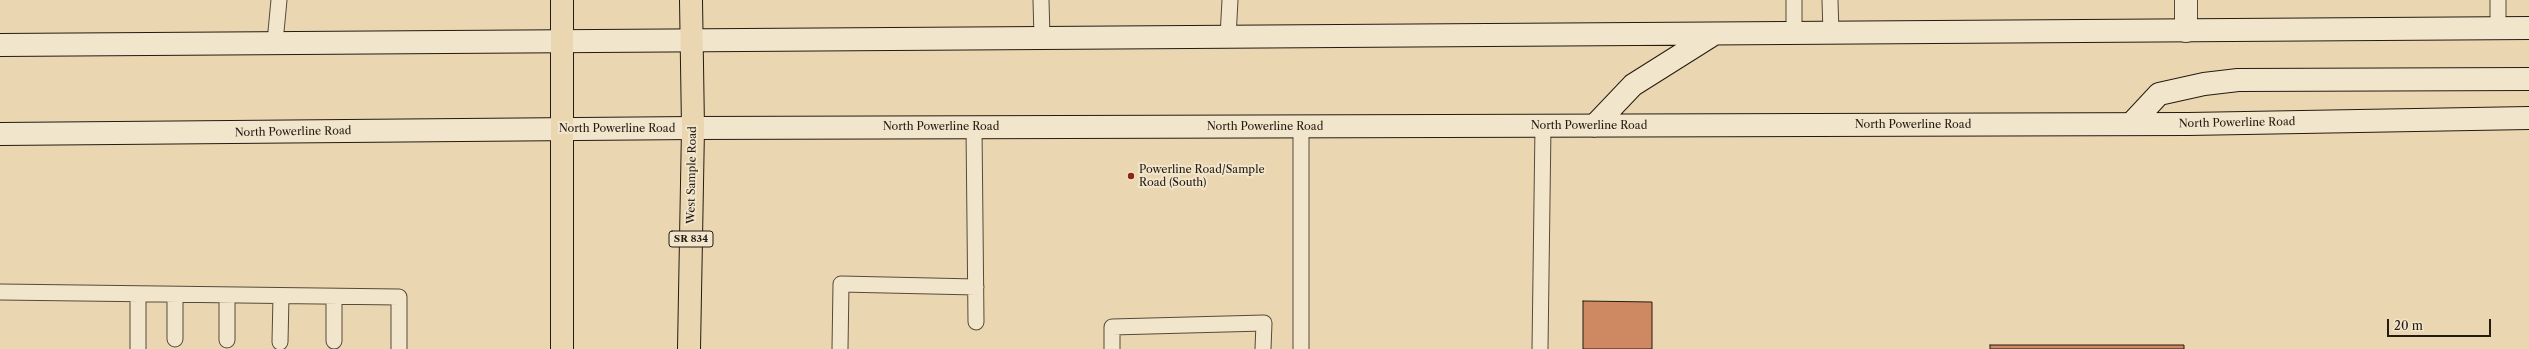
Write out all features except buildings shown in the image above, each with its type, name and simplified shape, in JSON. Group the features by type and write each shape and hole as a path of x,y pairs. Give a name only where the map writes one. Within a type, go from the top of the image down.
{"main road":[{"path":"562,0 562,349"},
{"name":"West Sample Road","path":"689,349 693,128 691,0"},
{"path":"2186,0 2186,31"},
{"path":"0,45 692,39 1228,37 2529,28"},
{"path":"1594,126 1633,85 1714,34"},
{"path":"2131,124 2158,94 2204,84 2238,80 2529,79"},
{"name":"North Powerline Road","path":"0,134 693,128 2131,124 2529,118"}],"lane":[{"path":"275,42 279,0"},
{"path":"1041,0 1042,38"},
{"path":"1228,37 1230,0"},
{"path":"1794,0 1794,33"},
{"path":"1830,0 1831,33"},
{"path":"2498,0 2498,28"},
{"path":"1540,349 1542,126"},
{"path":"974,127 976,322"},
{"path":"1301,127 1301,349"},
{"path":"840,349 841,284 976,287"},
{"path":"0,292 399,297 399,349"},
{"path":"138,294 138,349"},
{"path":"175,295 175,339"},
{"path":"226,340 227,295"},
{"path":"280,342 281,296"},
{"path":"334,297 334,341"},
{"path":"1112,349 1112,326 1264,323 1263,349"}],"place":[{"name":"Powerline Road/Sample Road (South)","path":"1131,176"}]}
